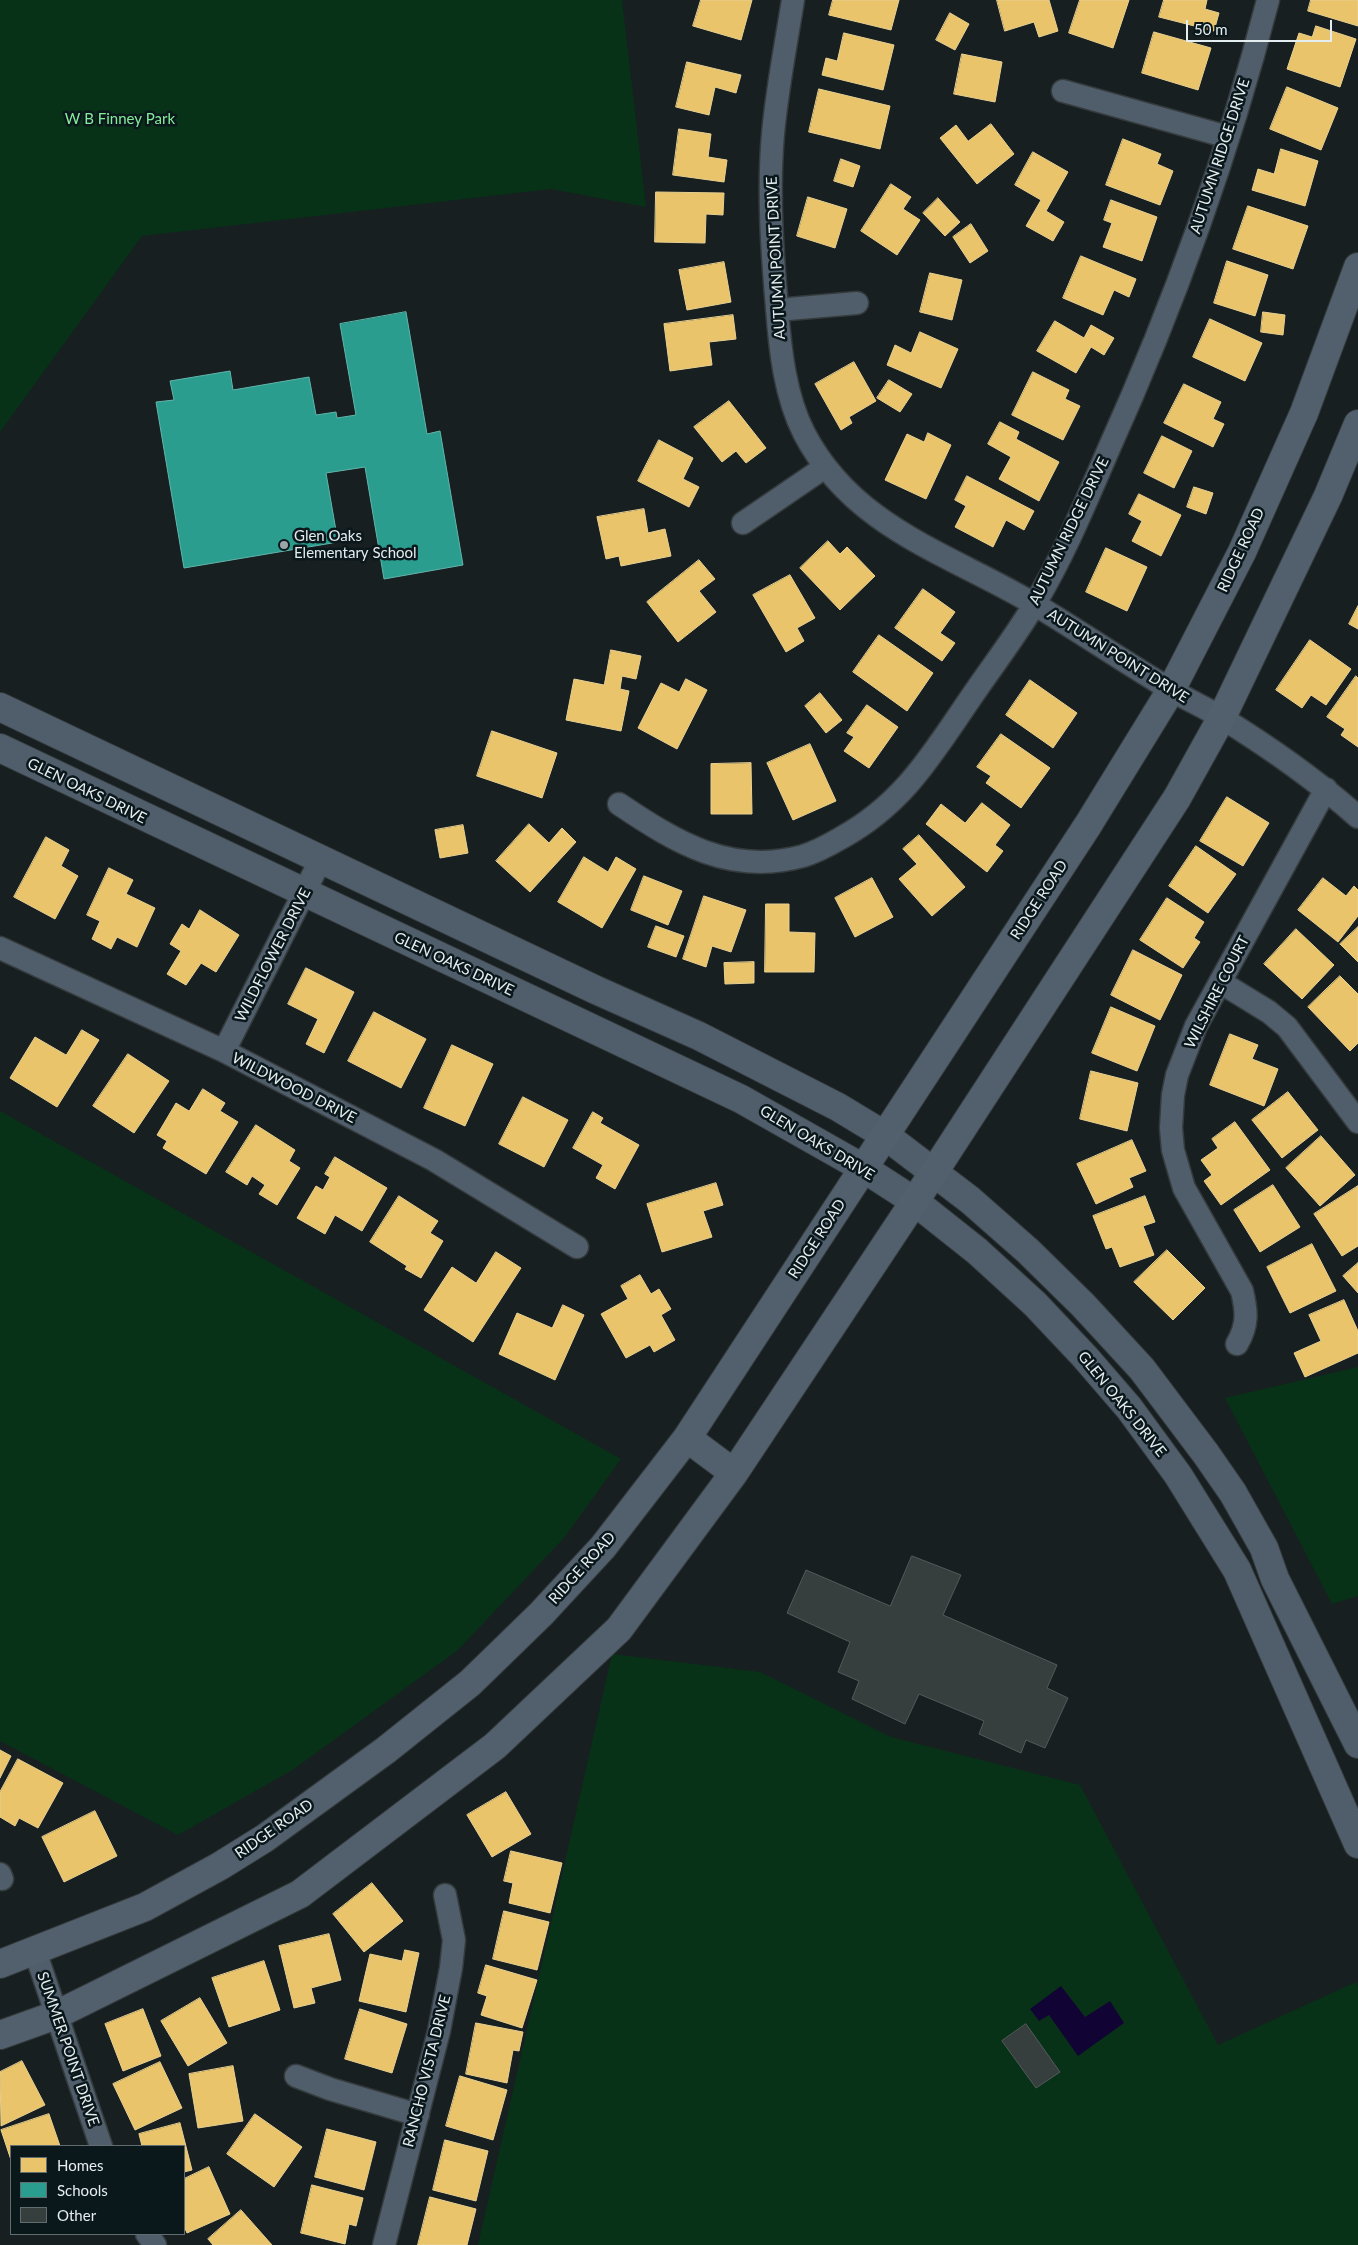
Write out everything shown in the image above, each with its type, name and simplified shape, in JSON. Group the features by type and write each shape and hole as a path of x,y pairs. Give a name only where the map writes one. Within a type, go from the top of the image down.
{"main road":[{"name":"RIDGE ROAD","path":"0,1964 145,1907 220,1866 265,1838 431,1716 470,1683 541,1614 603,1547 687,1438 1088,825 1171,690 1242,552 1300,422 1358,266"},
{"path":"0,2035 56,2014 300,1894 495,1746 619,1629 734,1473 934,1172 1177,798 1222,717 1328,496 1358,424"},
{"path":"687,1438 734,1473"}],"street":[{"name":"AUTUMN POINT DRIVE","path":"793,0 773,133 771,168 772,255 779,338 795,412 804,433 825,467 854,499 898,532 1034,604 1171,690 1222,717 1326,789 1358,817"},
{"name":"AUTUMN RIDGE DRIVE","path":"619,804 658,830 694,849 735,861 764,863 805,856 827,846 878,815 900,795 926,764 1034,604 1069,538 1126,411 1165,317 1228,136 1268,0"},
{"path":"1063,91 1228,136"},
{"path":"777,310 857,302"},
{"path":"743,523 825,467"},
{"path":"0,707 596,990 700,1036 838,1107 886,1136 934,1172 970,1200 1028,1251 1083,1305 1142,1369 1206,1454 1233,1493 1264,1548 1275,1579 1358,1744"},
{"name":"GLEN OAKS DRIVE","path":"0,748 304,894 741,1099 863,1168 914,1201 976,1251 1035,1304 1085,1357 1129,1408 1183,1483 1237,1570 1358,1844"},
{"name":"WILSHIRE COURT","path":"1237,1344 1246,1324 1242,1291 1184,1188 1172,1150 1173,1095 1177,1075 1196,1026 1326,789"},
{"name":"WILDFLOWER DRIVE","path":"224,1051 321,859"},
{"name":"WILDWOOD DRIVE","path":"0,948 224,1051 434,1160 577,1247"},
{"path":"1220,982 1270,1012 1287,1027 1358,1122"},
{"path":"1247,1594 1275,1579"},
{"name":"RANCHO VISTA DRIVE","path":"384,2245 439,2032 451,1968 454,1940 445,1895"},
{"name":"SUMMER POINT DRIVE","path":"35,1951 101,2145"},
{"path":"296,2076 330,2089 418,2115"}],"green space":[{"name":"W B Finney Park","path":"0,0 622,0 646,207 551,189 142,236 0,432"},
{"path":"0,1111 621,1459 564,1538 458,1650 294,1769 178,1835 0,1741"},
{"path":"1358,1367 1358,1596 1332,1604 1225,1398"},
{"path":"612,1654 760,1672 891,1737 1080,1785 1218,2045 1356,1982 1358,1986 1358,2245 478,2245"}],"shaded area":[{"path":"1061,1986 1085,2017 1110,2001 1124,2023 1078,2056 1049,2015 1039,2021 1030,2009"}],"building: Homes":[{"path":"701,0 752,0 741,40 693,26"},
{"path":"833,0 899,0 891,30 829,15"},
{"path":"997,0 1049,0 1058,31 1039,37 1034,22 1005,31"},
{"path":"1080,0 1129,0 1113,48 1069,33"},
{"path":"1164,0 1207,0 1205,9 1219,13 1214,31 1159,17"},
{"path":"1311,0 1358,0 1358,26 1308,11"},
{"path":"950,13 969,24 955,50 936,40"},
{"path":"1316,26 1356,39 1340,87 1287,69 1299,33 1312,37"},
{"path":"1154,32 1211,48 1198,90 1142,73"},
{"path":"844,33 894,45 883,90 822,75 826,58 837,61"},
{"path":"962,54 1002,62 995,102 954,94"},
{"path":"687,62 741,75 736,93 715,87 709,115 676,107"},
{"path":"1287,87 1338,108 1321,150 1270,129"},
{"path":"819,89 890,106 880,149 809,132"},
{"path":"991,124 1014,154 977,184 940,138 956,125 968,141"},
{"path":"679,129 711,134 708,157 727,160 724,182 673,175"},
{"path":"1123,139 1161,154 1157,164 1173,171 1160,205 1106,185"},
{"path":"1281,149 1318,161 1305,206 1252,190 1258,169 1274,174"},
{"path":"1033,152 1068,172 1046,211 1064,222 1053,241 1026,226 1041,200 1015,185"},
{"path":"841,159 860,166 853,187 834,181"},
{"path":"891,184 911,197 903,209 920,220 897,255 861,231"},
{"path":"656,192 724,193 723,215 706,214 705,243 655,242"},
{"path":"808,197 847,209 835,248 797,236"},
{"path":"938,198 960,222 945,236 923,213"},
{"path":"1111,200 1157,217 1142,261 1103,247 1112,223 1104,220"},
{"path":"1248,206 1308,226 1293,269 1233,249"},
{"path":"971,224 988,251 970,263 953,237"},
{"path":"1081,256 1136,279 1129,297 1114,290 1103,315 1063,298"},
{"path":"1227,261 1268,275 1255,316 1214,303"},
{"path":"724,262 731,302 687,310 679,270"},
{"path":"930,273 962,280 952,320 920,312"},
{"path":"1263,312 1285,315 1283,335 1261,332"},
{"path":"733,315 736,339 709,342 712,365 670,371 664,324"},
{"path":"1210,319 1262,343 1245,381 1193,357"},
{"path":"1055,321 1084,338 1091,325 1114,338 1104,355 1091,347 1076,373 1037,351"},
{"path":"920,332 958,349 941,388 887,365 895,345 911,353"},
{"path":"854,362 876,401 849,417 852,423 841,430 815,384"},
{"path":"1033,372 1069,390 1065,399 1080,406 1063,440 1012,415"},
{"path":"889,380 912,394 900,412 877,398"},
{"path":"1184,384 1221,402 1213,419 1224,424 1213,447 1164,423"},
{"path":"729,401 766,448 746,463 736,451 722,462 694,427"},
{"path":"1000,422 1019,432 1016,439 1059,462 1039,501 999,479 1011,457 988,444"},
{"path":"928,433 951,445 926,499 885,480 907,434 924,442"},
{"path":"1162,436 1192,451 1174,488 1144,473"},
{"path":"659,440 693,458 683,479 699,487 689,507 638,481"},
{"path":"967,476 1034,511 1024,530 1006,520 993,547 955,527 966,506 955,500"},
{"path":"1194,487 1213,493 1206,514 1187,507"},
{"path":"1139,494 1181,515 1161,556 1132,541 1142,521 1129,514"},
{"path":"644,509 648,533 665,529 671,556 621,566 619,556 606,559 597,517"},
{"path":"828,541 840,554 847,547 875,576 840,610 800,568"},
{"path":"1106,548 1147,567 1127,611 1086,592"},
{"path":"699,560 715,579 699,591 716,612 678,642 647,602"},
{"path":"790,575 815,618 797,628 804,641 786,652 753,595"},
{"path":"923,589 955,612 940,633 955,643 942,661 895,628"},
{"path":"1358,606 1358,629 1349,624"},
{"path":"879,635 933,673 907,711 853,672"},
{"path":"1310,640 1351,669 1326,705 1311,695 1302,708 1276,690"},
{"path":"611,650 641,656 636,679 622,676 620,689 629,691 621,731 566,720 574,679 604,685"},
{"path":"1356,676 1358,678 1358,747 1341,735 1345,729 1327,717"},
{"path":"686,679 707,690 677,749 638,728 661,683 679,692"},
{"path":"1030,680 1077,713 1053,748 1006,715"},
{"path":"820,693 842,720 826,733 805,706"},
{"path":"867,705 898,727 869,768 844,751 854,737 847,733"},
{"path":"492,731 557,753 542,798 477,776"},
{"path":"1001,734 1050,768 1021,808 986,783 991,776 977,767"},
{"path":"810,744 836,801 793,820 767,763"},
{"path":"751,763 752,814 711,814 711,764"},
{"path":"1227,797 1269,823 1243,866 1200,841"},
{"path":"982,803 1010,825 995,845 1003,851 987,872 926,824 941,804 965,823"},
{"path":"529,824 549,843 562,828 576,842 530,892 496,861"},
{"path":"463,825 468,853 440,858 435,830"},
{"path":"919,835 965,887 932,916 899,879 917,864 903,849"},
{"path":"46,837 69,850 61,866 78,876 55,919 14,897"},
{"path":"1196,846 1236,874 1208,913 1169,886"},
{"path":"584,857 608,872 616,857 636,869 602,928 558,902"},
{"path":"109,868 133,880 126,894 155,908 137,947 117,937 111,949 92,939 100,921 87,915"},
{"path":"644,876 682,891 668,925 631,910"},
{"path":"872,878 893,917 855,937 835,898"},
{"path":"1323,878 1346,896 1354,886 1358,890 1358,916 1338,942 1298,910"},
{"path":"704,896 746,910 731,952 712,946 706,967 683,959"},
{"path":"1167,898 1204,922 1194,938 1200,942 1183,968 1140,940"},
{"path":"766,904 789,904 789,932 815,933 814,972 765,972"},
{"path":"200,910 239,935 216,972 201,963 186,985 167,974 181,951 170,944 182,924 189,929"},
{"path":"656,926 684,936 676,957 648,947"},
{"path":"1358,927 1358,962 1340,944"},
{"path":"1296,929 1334,965 1302,999 1264,964"},
{"path":"1133,950 1182,975 1160,1020 1111,995"},
{"path":"754,962 754,983 725,984 724,963"},
{"path":"306,968 354,992 324,1053 306,1044 318,1019 288,1004"},
{"path":"1340,976 1358,994 1358,1043 1350,1051 1308,1007"},
{"path":"1111,1007 1155,1026 1137,1071 1092,1053"},
{"path":"374,1012 426,1039 401,1088 348,1061"},
{"path":"82,1030 99,1040 57,1107 10,1078 35,1037 66,1055"},
{"path":"1230,1034 1258,1045 1252,1059 1278,1069 1264,1106 1210,1085"},
{"path":"452,1045 493,1064 465,1126 424,1108"},
{"path":"128,1054 169,1081 134,1133 93,1106"},
{"path":"1091,1071 1138,1083 1127,1131 1080,1119"},
{"path":"203,1089 225,1103 220,1111 238,1122 206,1174 163,1148 167,1141 157,1135 176,1103 189,1111"},
{"path":"1288,1092 1318,1130 1282,1158 1252,1120"},
{"path":"523,1097 568,1120 544,1167 499,1144"},
{"path":"593,1112 603,1118 600,1123 639,1145 615,1189 596,1178 603,1165 573,1148"},
{"path":"1235,1122 1270,1170 1221,1205 1204,1181 1212,1175 1201,1160 1218,1148 1212,1139"},
{"path":"256,1125 295,1150 289,1161 300,1168 277,1205 259,1194 265,1185 252,1176 247,1185 226,1172"},
{"path":"1321,1136 1355,1175 1320,1206 1286,1168"},
{"path":"1132,1140 1146,1171 1129,1178 1133,1187 1096,1204 1077,1164"},
{"path":"335,1157 387,1188 362,1231 335,1215 325,1234 297,1218 316,1186 323,1190 330,1177 325,1174"},
{"path":"716,1183 723,1205 703,1211 712,1237 662,1252 647,1204"},
{"path":"1273,1185 1300,1227 1260,1252 1234,1210"},
{"path":"1358,1186 1358,1246 1342,1256 1314,1214"},
{"path":"399,1196 438,1221 430,1233 443,1241 421,1278 405,1269 407,1266 370,1242"},
{"path":"1145,1196 1155,1222 1143,1226 1154,1255 1120,1267 1112,1247 1106,1249 1093,1216"},
{"path":"1312,1244 1336,1291 1290,1313 1267,1267"},
{"path":"1167,1250 1205,1288 1173,1320 1134,1282"},
{"path":"496,1252 521,1268 473,1342 424,1310 452,1267 476,1283"},
{"path":"1358,1263 1358,1293 1343,1276"},
{"path":"640,1275 651,1294 659,1289 671,1309 661,1315 675,1340 654,1352 650,1345 626,1358 601,1314 628,1299 621,1286"},
{"path":"1344,1300 1358,1331 1358,1353 1305,1377 1294,1353 1321,1341 1309,1315"},
{"path":"563,1305 584,1315 555,1380 499,1354 517,1313 552,1328"},
{"path":"0,1750 11,1756 0,1778"},
{"path":"18,1759 63,1783 38,1828 19,1818 15,1826 0,1817 0,1792"},
{"path":"506,1792 531,1834 492,1857 467,1815"},
{"path":"95,1811 117,1856 64,1882 42,1837"},
{"path":"511,1851 562,1863 550,1913 509,1903 513,1883 504,1881"},
{"path":"372,1883 403,1921 364,1952 333,1914"},
{"path":"504,1911 549,1922 537,1970 493,1959"},
{"path":"329,1934 341,1980 311,1988 315,2003 294,2008 279,1946"},
{"path":"405,1950 419,1953 406,2012 359,2001 370,1954 402,1961"},
{"path":"264,1961 280,2010 229,2027 212,1978"},
{"path":"486,1965 537,1980 522,2028 481,2015 487,1996 478,1993"},
{"path":"200,1998 227,2043 188,2066 161,2021"},
{"path":"143,2009 161,2056 123,2071 105,2024"},
{"path":"360,2009 407,2024 392,2073 345,2059"},
{"path":"476,2023 523,2032 519,2051 513,2050 507,2083 466,2074"},
{"path":"22,2061 45,2105 1,2126 0,2072"},
{"path":"160,2062 182,2108 135,2130 113,2084"},
{"path":"233,2066 243,2121 198,2128 189,2074"},
{"path":"460,2076 507,2090 493,2140 446,2126"},
{"path":"49,2114 60,2145 10,2145 10,2157 1,2130"},
{"path":"255,2114 302,2147 274,2187 227,2154"},
{"path":"180,2123 192,2170 185,2172 185,2145 142,2145 139,2134"},
{"path":"327,2129 376,2142 364,2190 315,2177"},
{"path":"445,2140 488,2151 476,2201 433,2190"},
{"path":"209,2167 230,2214 187,2233 185,2228 185,2179"},
{"path":"312,2185 363,2198 356,2226 349,2224 345,2244 301,2233"},
{"path":"430,2197 476,2209 467,2245 418,2245"},
{"path":"241,2210 272,2245 213,2245 208,2239"}],"building: Schools":[{"path":"406,312 427,434 440,431 463,565 384,579 365,467 326,473 338,542 184,568 156,402 174,400 170,381 230,371 233,390 309,377 316,415 336,412 337,418 356,415 340,324"}],"building: Other":[{"path":"912,1556 961,1575 943,1615 1057,1665 1047,1688 1068,1698 1045,1748 1026,1740 1021,1753 979,1734 984,1721 919,1694 905,1724 852,1699 859,1681 838,1672 850,1642 787,1613 806,1570 890,1606"},
{"path":"1026,2024 1060,2072 1036,2088 1002,2041"}],"place":[{"name":"Glen Oaks Elementary School","path":"284,545"}]}
